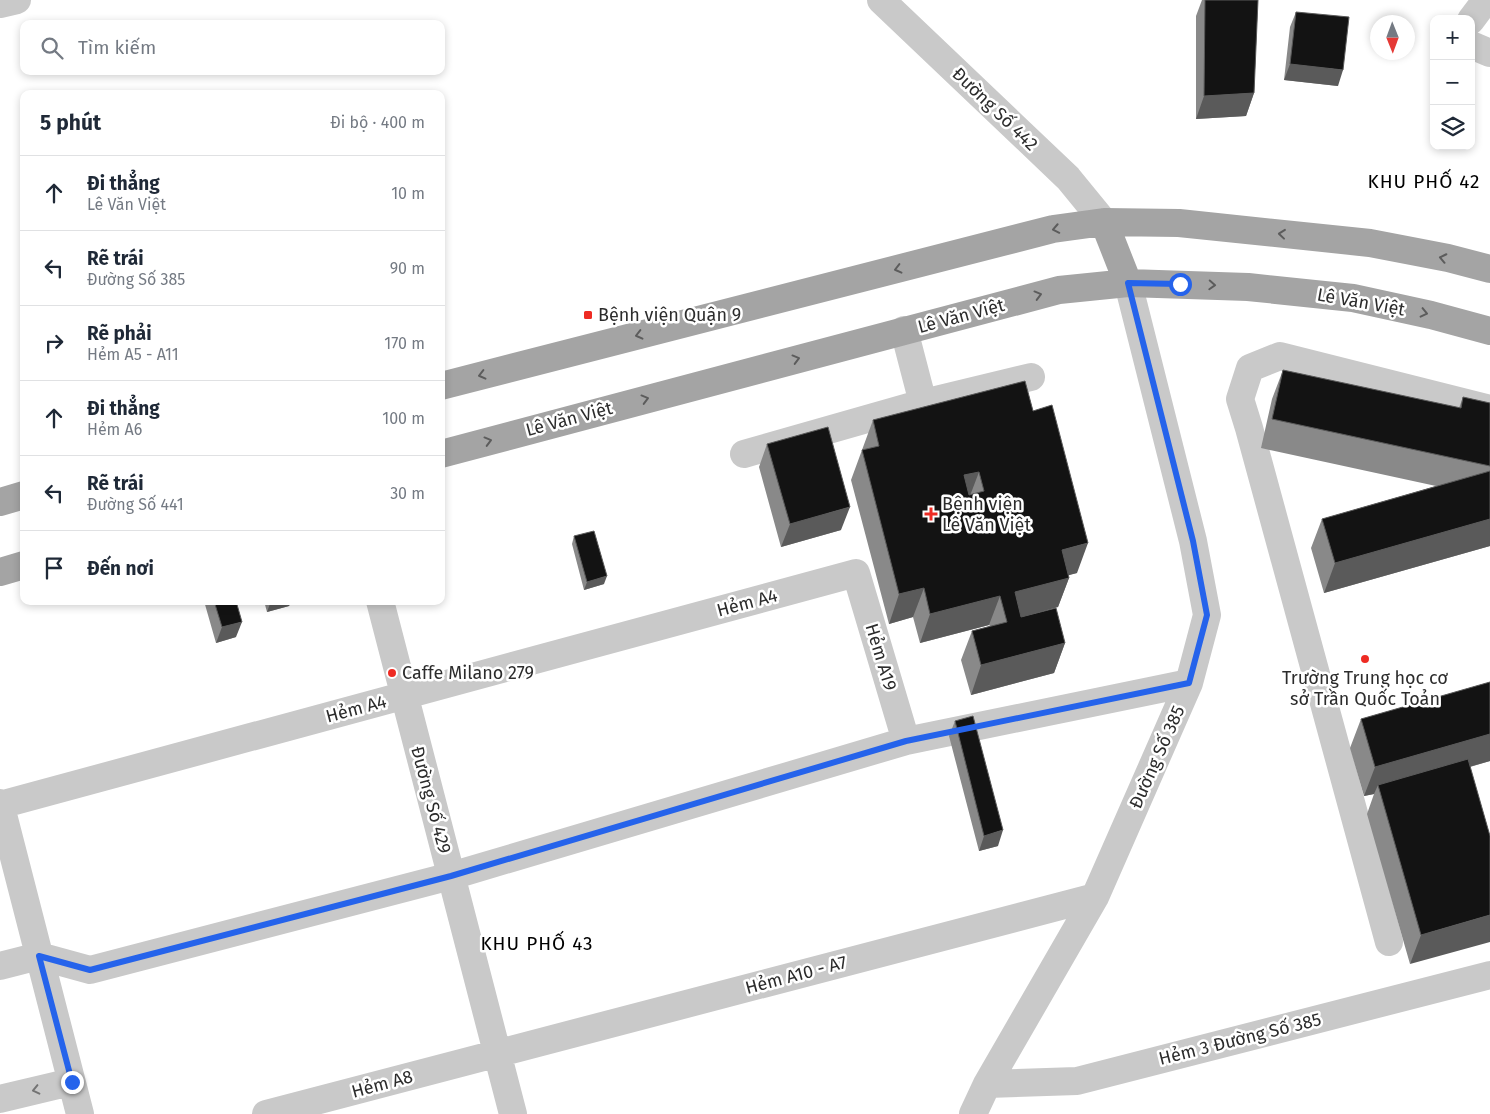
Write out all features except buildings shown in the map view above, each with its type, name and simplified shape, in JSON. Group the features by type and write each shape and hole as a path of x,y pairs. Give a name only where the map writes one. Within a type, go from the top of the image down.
{"main road":[{"path":"445,385 1053,229 1104,222 1179,223 1370,243 1448,258 1490,269"},
{"path":"1104,222 1128,283"},
{"name":"Lê Văn Việt","path":"445,453 1059,290 1128,283 1248,287 1353,298 1431,315 1490,331"},
{"path":"0,502 20,497"},
{"path":"0,572 20,566"}],"street":[{"path":"0,4 17,0"},
{"name":"Đường Số 442","path":"881,0 1068,178 1104,222"},
{"path":"1475,15 1486,0"},
{"path":"1475,47 1490,53"},
{"name":"Đường Số 385","path":"973,1114 987,1084 1095,897 1189,683 1207,615 1193,541 1128,283"},
{"path":"904,330 923,403"},
{"path":"1389,942 1240,399 1250,368 1280,356 1490,409"},
{"path":"744,454 923,403 1031,377"},
{"name":"Hẻm A4","path":"0,804 856,574"},
{"name":"Hẻm A19","path":"856,574 906,741"},
{"name":"Đường Số 429","path":"381,605 513,1114"},
{"path":"0,966 39,956 90,970 451,876 906,741 1189,683"},
{"path":"0,804 80,1114"},
{"name":"Hẻm A10 - A7","path":"498,1053 1095,897"},
{"name":"Hẻm 3 Đường Số 385","path":"987,1084 1077,1081 1490,975"},
{"name":"Hẻm A8","path":"266,1114 498,1053"},
{"path":"0,1099 72,1082"}],"place":[{"name":"Bệnh viện Quận 9","path":"588,315"},
{"name":"Bệnh viện Lê Văn Việt","path":"931,514"},
{"name":"Trường Trung học cơ sở Trần Quốc Toản","path":"1365,659"},
{"name":"Caffe Milano 279","path":"392,673"}],"district":[{"name":"KHU PHỐ 42","path":"1424,181"},
{"name":"KHU PHỐ 43","path":"537,943"}],"route":[{"path":"72,1082 39,956 90,970 451,876 906,741 1189,683 1207,615 1193,541 1128,283 1180,284"}]}
